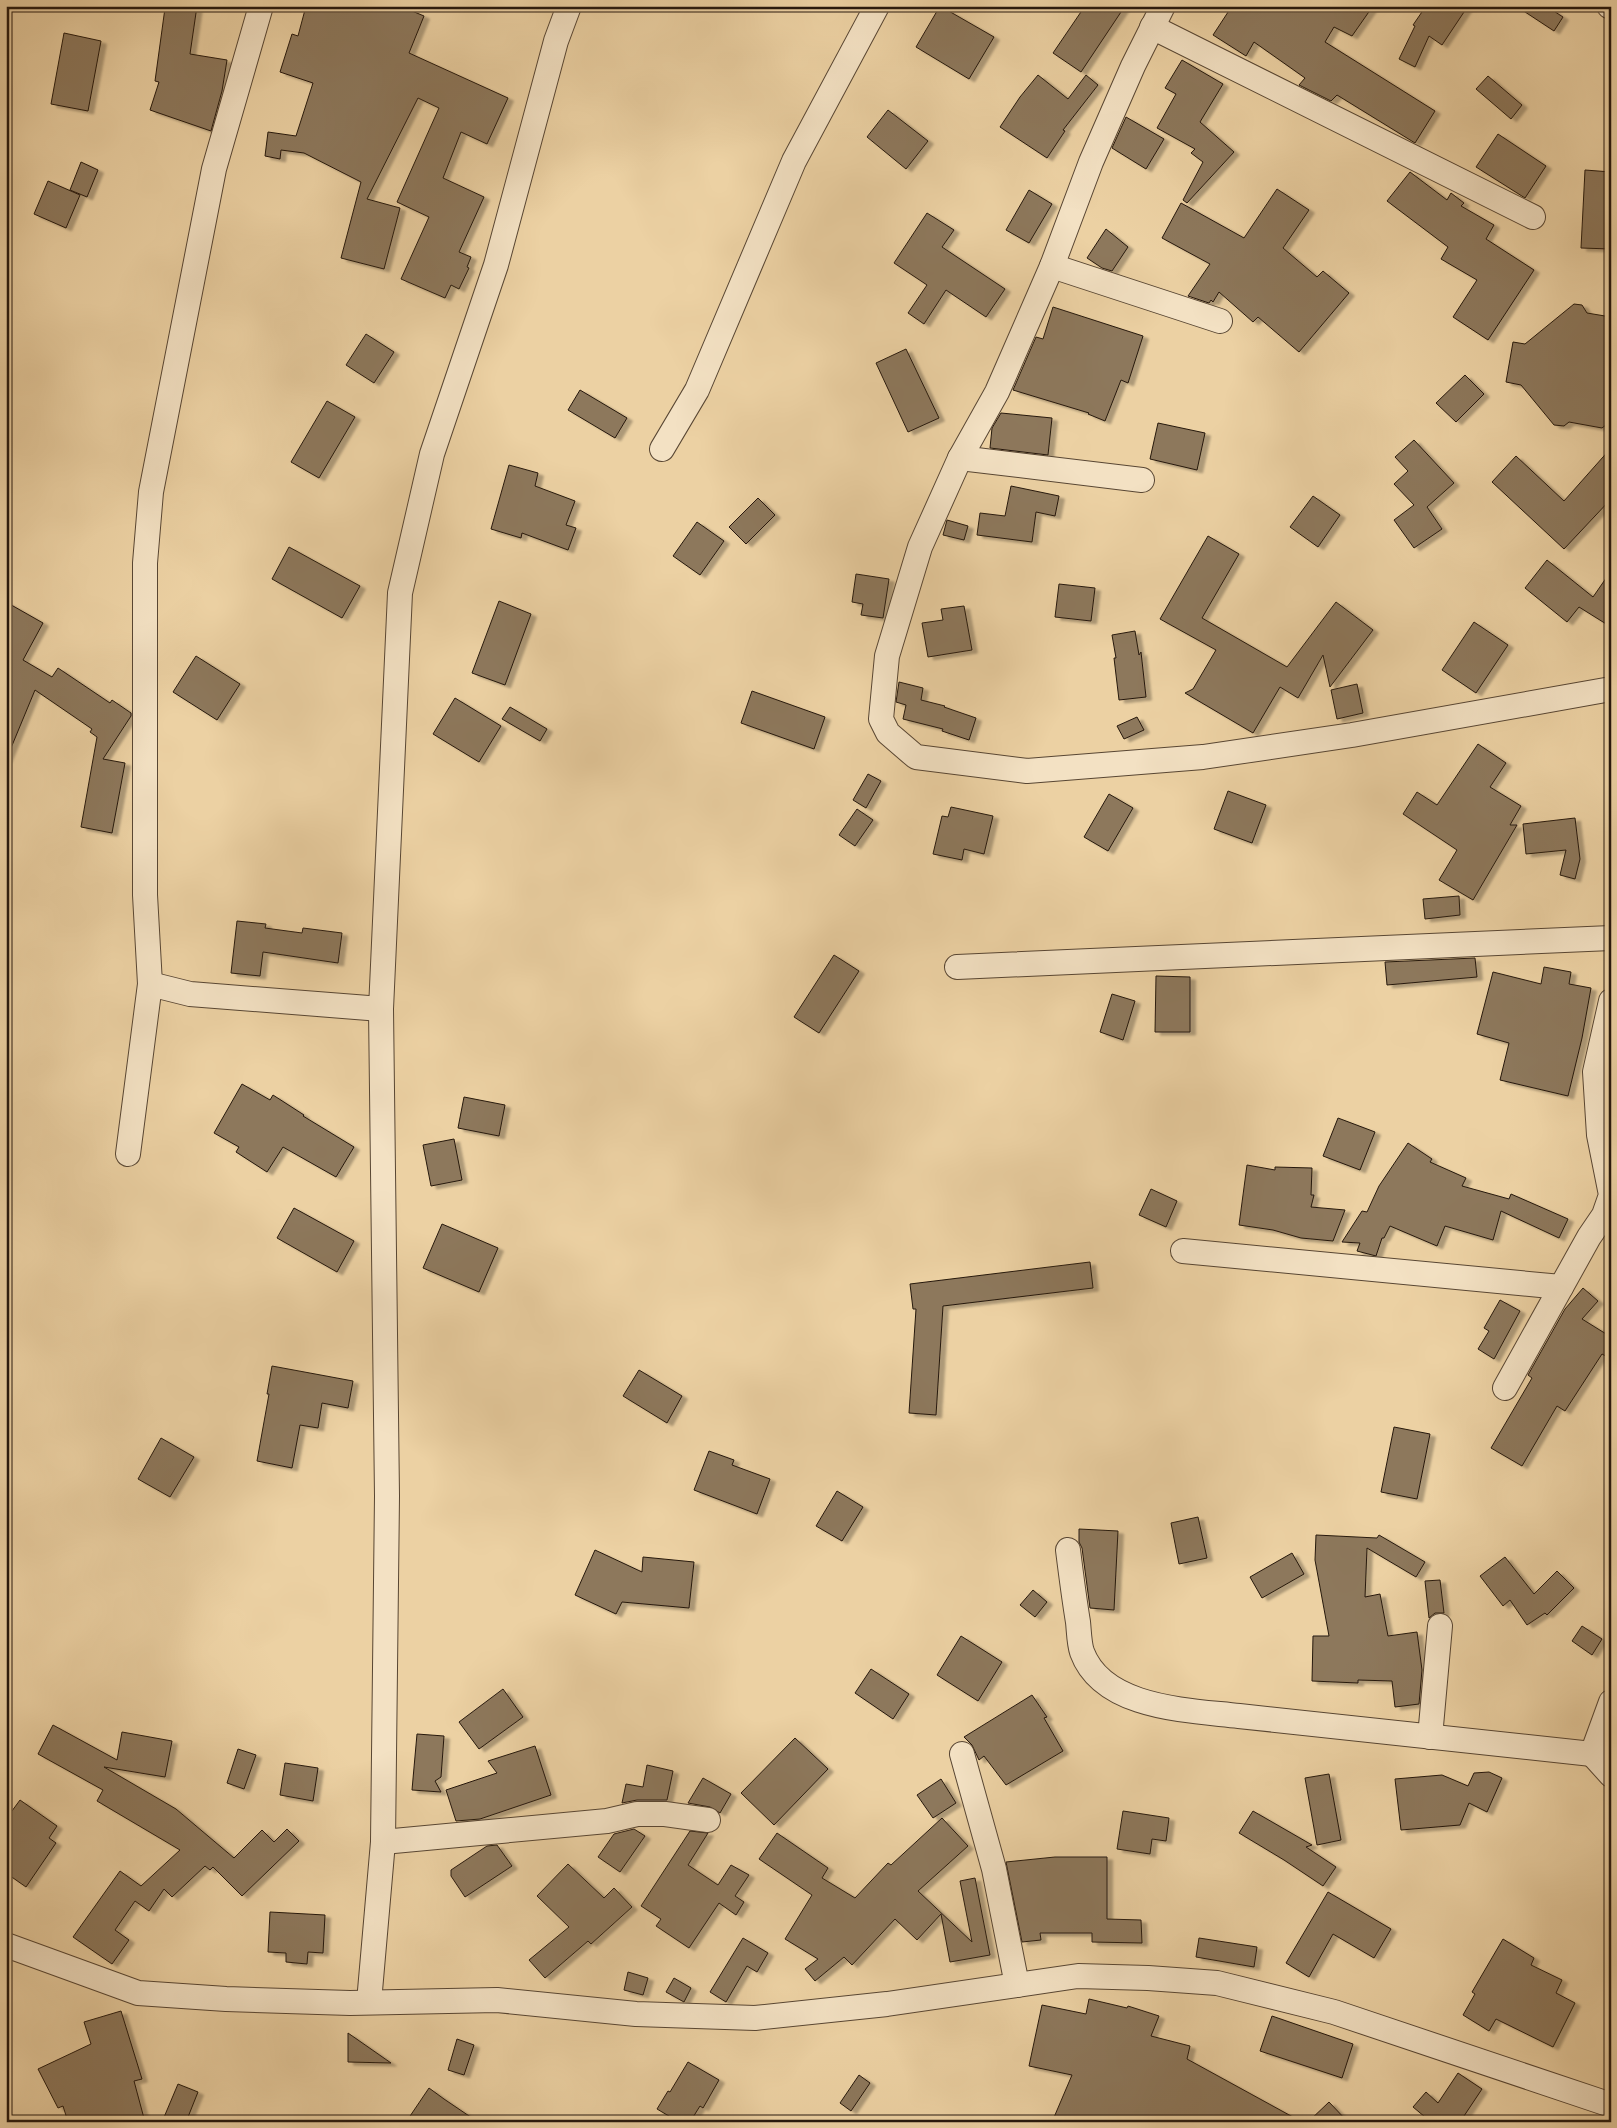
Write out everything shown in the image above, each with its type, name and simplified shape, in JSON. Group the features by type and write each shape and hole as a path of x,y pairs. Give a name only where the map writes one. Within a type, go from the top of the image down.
{"street":[{"path":"128,1154 150,984 145,896 145,563 151,492 214,168 261,6"},
{"path":"369,2002 383,1842 387,1496 381,1009 400,593 432,454 496,265 556,41 569,6"},
{"path":"662,449 697,390 794,161 877,6"},
{"path":"1532,217 1157,16 1091,162 1052,266 997,392 960,458 920,547 887,656 881,719 888,733 916,757 1027,771 1203,757 1352,734 1611,689"},
{"path":"1052,266 1220,320"},
{"path":"960,458 1142,480"},
{"path":"957,967 1611,938"},
{"path":"150,984 190,994 381,1009"},
{"path":"1505,1388 1589,1237 1604,1216 1611,1195 1599,1135 1595,1072 1611,1001"},
{"path":"1183,1251 1561,1287"},
{"path":"1068,1550 1082,1652 1095,1674 1110,1688 1127,1696 1181,1709 1592,1754 1611,1775"},
{"path":"1430,1737 1440,1626"},
{"path":"1592,1754 1611,1702"},
{"path":"962,1754 994,1869 1017,1985"},
{"path":"383,1842 608,1821 637,1814 665,1814 708,1820"},
{"path":"6,1945 138,1993 226,1999 369,2002 497,2000 636,2014 755,2018 887,2004 1078,1976 1217,1983 1334,2012 1611,2105"}],"building":[{"path":"177,6 197,6 190,54 227,60 222,91 211,131 150,110 159,82 155,81 165,8 177,9"},
{"path":"306,6 400,6 424,16 409,53 508,98 487,144 461,132 443,178 484,197 459,252 471,257 467,267 469,268 459,289 451,285 445,298 401,279 429,217 397,202 439,108 418,98 367,199 400,208 384,269 341,258 361,182 304,153 281,150 280,159 265,156 268,132 296,136 313,83 280,72 292,34 298,36"},
{"path":"940,6 994,37 969,79 916,47"},
{"path":"1085,6 1125,6 1081,72 1053,53"},
{"path":"1232,6 1373,6 1352,36 1334,27 1325,42 1435,111 1415,143 1337,95 1331,101 1299,85 1305,78 1254,42 1246,56 1213,35"},
{"path":"1426,6 1468,6 1442,45 1429,36 1415,67 1399,59 1415,26 1413,25"},
{"path":"1516,6 1546,6 1563,17 1554,31"},
{"path":"64,33 101,41 88,111 51,104"},
{"path":"1182,60 1223,84 1200,122 1234,152 1187,203 1183,200 1203,162 1191,153 1195,149 1157,128 1176,94 1165,88"},
{"path":"1038,75 1068,99 1086,75 1098,85 1063,130 1065,131 1047,158 1000,127 1020,97"},
{"path":"1488,76 1522,105 1511,119 1476,89"},
{"path":"888,110 928,141 906,169 867,137"},
{"path":"1126,117 1164,139 1146,169 1112,148"},
{"path":"1498,134 1546,166 1525,198 1476,167"},
{"path":"81,162 98,170 87,197 70,190"},
{"path":"1585,170 1611,172 1611,249 1581,248"},
{"path":"1410,172 1447,200 1451,193 1464,203 1461,206 1494,225 1486,239 1534,270 1488,340 1453,317 1477,280 1441,259 1448,247 1387,201"},
{"path":"48,181 80,195 66,228 34,214"},
{"path":"1277,189 1309,210 1283,248 1317,277 1323,271 1349,293 1299,352 1258,317 1253,322 1219,292 1213,302 1211,300 1209,303 1188,296 1210,264 1162,238 1181,203 1244,238"},
{"path":"1029,190 1052,204 1029,243 1006,230"},
{"path":"927,213 954,230 942,247 1005,289 986,317 946,290 924,324 908,313 927,285 894,263"},
{"path":"1106,229 1128,247 1112,271 1102,268 1087,258"},
{"path":"1574,304 1582,305 1587,313 1611,317 1611,421 1602,428 1569,422 1564,426 1554,425 1521,385 1506,382 1513,342 1525,344"},
{"path":"1053,307 1143,336 1128,383 1121,380 1105,421 1089,413 1013,390 1036,337 1043,339"},
{"path":"366,334 394,352 374,383 346,365"},
{"path":"906,349 939,418 908,432 876,363"},
{"path":"1465,375 1484,394 1456,422 1436,403"},
{"path":"580,390 627,418 615,438 568,410"},
{"path":"327,401 355,417 319,478 291,462"},
{"path":"1001,413 1052,418 1048,455 990,448 992,428"},
{"path":"1158,423 1205,433 1197,470 1150,459"},
{"path":"1414,440 1454,483 1427,507 1442,529 1414,548 1394,520 1414,505 1394,484 1408,471 1395,457"},
{"path":"1611,448 1611,499 1564,549 1492,482 1516,456 1564,501"},
{"path":"509,465 538,473 535,486 575,501 566,525 576,528 568,550 522,533 521,538 491,529"},
{"path":"1011,486 1059,496 1055,516 1036,512 1032,542 977,535 980,513 1005,516"},
{"path":"1313,496 1340,515 1318,547 1290,527"},
{"path":"758,498 775,515 746,544 729,527"},
{"path":"947,520 968,526 964,540 943,535"},
{"path":"697,522 724,541 700,575 673,556"},
{"path":"1208,536 1239,554 1202,618 1287,667 1336,602 1373,630 1330,687 1323,655 1298,698 1280,687 1253,733 1185,693 1193,689 1216,650 1160,619"},
{"path":"289,547 360,586 342,618 272,579"},
{"path":"1547,560 1593,597 1611,571 1611,627 1579,607 1567,622 1525,588"},
{"path":"856,574 889,579 883,618 861,615 863,604 852,602"},
{"path":"1059,584 1095,588 1091,621 1055,617"},
{"path":"499,601 531,614 505,685 472,673"},
{"path":"6,602 43,623 23,660 52,677 58,668 110,703 112,700 131,713 131,716 103,759 125,763 112,833 81,827 97,737 90,732 92,729 35,690 6,760"},
{"path":"964,606 972,650 928,657 922,623 943,620 941,609"},
{"path":"1474,622 1508,645 1476,693 1442,670"},
{"path":"1135,631 1139,655 1141,652 1146,697 1119,700 1114,658 1116,658 1112,635"},
{"path":"196,656 240,684 217,720 173,692"},
{"path":"899,682 923,688 921,700 945,706 976,718 969,740 942,731 943,729 903,719 906,705 896,702"},
{"path":"1357,684 1363,713 1337,719 1331,690"},
{"path":"752,691 825,717 814,749 741,723"},
{"path":"455,698 501,726 479,762 433,734"},
{"path":"510,707 547,729 540,741 502,719"},
{"path":"1137,717 1144,730 1124,739 1117,726"},
{"path":"1478,744 1506,763 1490,787 1521,806 1510,825 1517,825 1473,900 1439,880 1457,850 1403,814 1417,792 1437,805"},
{"path":"868,774 881,781 866,808 853,800"},
{"path":"1228,791 1266,805 1252,843 1214,829"},
{"path":"1109,794 1133,808 1108,851 1084,837"},
{"path":"951,807 993,816 984,854 964,849 962,860 933,854 942,816 948,817"},
{"path":"857,809 873,820 855,846 839,835"},
{"path":"1575,818 1580,859 1575,879 1560,875 1566,850 1526,854 1523,824"},
{"path":"1459,896 1460,915 1425,919 1423,899"},
{"path":"237,921 266,924 265,928 302,933 303,928 342,933 338,963 263,952 260,976 231,973"},
{"path":"834,955 859,971 819,1033 794,1017"},
{"path":"1475,958 1477,977 1387,985 1385,962"},
{"path":"1544,967 1571,972 1569,984 1591,988 1582,1038 1568,1096 1500,1080 1509,1043 1477,1034 1493,972 1541,984"},
{"path":"1156,976 1190,977 1190,1032 1155,1032"},
{"path":"1112,994 1135,1001 1123,1040 1100,1032"},
{"path":"242,1084 270,1100 273,1095 354,1147 336,1177 283,1147 267,1172 236,1152 239,1147 214,1133"},
{"path":"464,1097 505,1105 499,1136 458,1128"},
{"path":"1338,1118 1375,1132 1360,1170 1323,1156"},
{"path":"454,1139 462,1180 431,1186 423,1145"},
{"path":"1408,1143 1432,1159 1430,1162 1466,1178 1462,1186 1509,1199 1511,1194 1568,1219 1559,1238 1501,1211 1493,1240 1445,1226 1437,1246 1390,1226 1384,1238 1382,1238 1376,1256 1357,1251 1360,1243 1342,1242 1362,1211 1367,1212 1379,1186"},
{"path":"1247,1165 1275,1170 1275,1167 1312,1168 1311,1195 1314,1195 1311,1207 1345,1210 1333,1241 1301,1238 1273,1230 1239,1225"},
{"path":"1151,1189 1177,1201 1166,1227 1139,1215"},
{"path":"294,1208 354,1241 337,1272 277,1238"},
{"path":"442,1224 498,1248 479,1292 423,1268"},
{"path":"1090,1262 1093,1288 943,1306 936,1415 909,1413 916,1309 913,1309 910,1284"},
{"path":"1583,1288 1598,1301 1582,1319 1611,1337 1611,1359 1602,1354 1565,1411 1557,1406 1522,1466 1491,1448 1532,1378 1528,1375 1565,1309"},
{"path":"1500,1300 1520,1311 1494,1359 1478,1349 1489,1331 1484,1328"},
{"path":"272,1366 353,1381 348,1408 322,1403 318,1428 300,1425 292,1468 257,1461"},
{"path":"639,1370 682,1396 667,1423 623,1396"},
{"path":"1394,1427 1430,1434 1417,1499 1381,1492"},
{"path":"161,1438 194,1457 170,1497 138,1479"},
{"path":"709,1451 734,1460 732,1465 770,1479 757,1514 694,1490"},
{"path":"837,1491 863,1507 842,1541 816,1526"},
{"path":"1198,1517 1207,1558 1179,1564 1171,1523"},
{"path":"1079,1529 1118,1531 1114,1610 1090,1608 1082,1548 1079,1542"},
{"path":"1316,1535 1377,1538 1379,1535 1425,1562 1416,1577 1367,1548 1365,1597 1380,1594 1388,1636 1417,1632 1422,1670 1419,1704 1395,1707 1392,1681 1358,1680 1358,1683 1312,1681 1313,1636 1329,1636 1315,1560"},
{"path":"595,1550 642,1572 643,1557 694,1562 689,1608 622,1602 616,1614 575,1595"},
{"path":"1292,1553 1304,1574 1262,1598 1250,1577"},
{"path":"1505,1557 1534,1594 1557,1571 1574,1588 1547,1615 1545,1613 1527,1625 1510,1600 1503,1606 1480,1576"},
{"path":"1440,1580 1444,1613 1435,1613 1429,1618 1425,1581"},
{"path":"1033,1590 1047,1602 1035,1617 1020,1605"},
{"path":"1582,1626 1602,1639 1592,1655 1572,1641"},
{"path":"961,1636 1002,1662 978,1701 937,1675"},
{"path":"871,1669 909,1694 893,1719 855,1693"},
{"path":"503,1689 523,1717 479,1749 459,1722"},
{"path":"1032,1695 1047,1717 1044,1718 1063,1751 1006,1785 984,1756 979,1760 972,1745 964,1737"},
{"path":"53,1725 117,1760 122,1732 172,1741 165,1777 104,1767 176,1809 234,1858 262,1830 274,1842 287,1829 299,1841 242,1896 213,1867 210,1870 205,1866 172,1897 164,1889 149,1911 135,1901 115,1930 129,1940 112,1964 73,1937 120,1871 141,1886 180,1850 97,1801 103,1790 38,1754"},
{"path":"417,1734 444,1736 441,1777 435,1781 441,1792 412,1790"},
{"path":"795,1738 828,1769 774,1825 741,1793"},
{"path":"535,1746 551,1795 480,1819 456,1821 446,1790 497,1773 488,1761"},
{"path":"238,1749 256,1755 244,1789 227,1783"},
{"path":"285,1763 318,1768 313,1801 280,1795"},
{"path":"647,1765 673,1771 667,1800 637,1800 622,1803 626,1784 643,1787"},
{"path":"1489,1772 1502,1778 1487,1812 1469,1803 1460,1825 1401,1830 1395,1779 1442,1775 1468,1786 1474,1773"},
{"path":"1329,1774 1341,1840 1317,1845 1305,1778"},
{"path":"703,1778 731,1794 720,1813 710,1807 688,1803"},
{"path":"941,1779 956,1803 933,1818 917,1795"},
{"path":"20,1800 57,1826 49,1838 56,1843 26,1887 6,1873 6,1819"},
{"path":"1123,1811 1169,1818 1166,1841 1152,1839 1150,1854 1117,1849"},
{"path":"1253,1811 1312,1845 1306,1847 1336,1867 1323,1886 1239,1833"},
{"path":"942,1818 968,1846 918,1891 972,1942 960,1881 975,1878 990,1955 950,1962 941,1914 917,1940 895,1919 852,1965 844,1957 815,1981 805,1969 818,1959 785,1939 812,1895 759,1859 777,1833 828,1868 822,1878 855,1898 888,1863 891,1865"},
{"path":"634,1829 645,1836 620,1872 598,1857 614,1834"},
{"path":"690,1831 708,1833 688,1865 718,1885 731,1865 749,1875 735,1896 744,1902 736,1915 719,1903 689,1948 656,1926 661,1919 641,1906"},
{"path":"497,1845 512,1866 465,1897 451,1876 451,1870 487,1846"},
{"path":"1055,1857 1107,1857 1107,1919 1141,1920 1142,1943 1092,1942 1092,1933 1040,1933 1041,1940 1022,1942 1006,1862"},
{"path":"568,1864 604,1898 614,1888 632,1907 591,1944 588,1941 545,1978 529,1960 569,1927 537,1896"},
{"path":"1328,1892 1391,1929 1374,1958 1333,1934 1309,1977 1286,1963"},
{"path":"270,1912 325,1915 323,1953 308,1952 307,1964 286,1962 286,1953 268,1952"},
{"path":"743,1938 768,1953 757,1972 747,1966 726,2002 710,1992"},
{"path":"1199,1938 1257,1947 1254,1967 1196,1957"},
{"path":"1503,1939 1534,1958 1531,1965 1562,1980 1556,1993 1575,2003 1553,2047 1496,2019 1489,2031 1463,2015 1475,1994 1472,1992"},
{"path":"628,1972 648,1978 643,1995 624,1990"},
{"path":"674,1978 691,1988 684,2002 666,1992"},
{"path":"1089,1999 1127,2008 1128,2006 1159,2016 1151,2036 1190,2046 1187,2059 1302,2122 1052,2122 1072,2075 1029,2066 1042,2005 1086,2014"},
{"path":"121,2011 142,2079 134,2081 145,2122 68,2122 63,2106 58,2108 38,2069 91,2044 84,2022"},
{"path":"1272,2016 1353,2044 1342,2078 1260,2051"},
{"path":"348,2033 391,2063 348,2062"},
{"path":"457,2039 474,2045 464,2075 448,2070"},
{"path":"688,2062 719,2080 703,2108 700,2106 690,2122 679,2122 657,2109"},
{"path":"1458,2073 1482,2089 1460,2122 1431,2122 1413,2107 1426,2092 1438,2103"},
{"path":"859,2075 870,2083 851,2111 840,2103"},
{"path":"178,2084 198,2092 186,2122 162,2122"},
{"path":"429,2088 444,2099 478,2122 406,2122"},
{"path":"1329,2102 1348,2122 1308,2122"}]}
